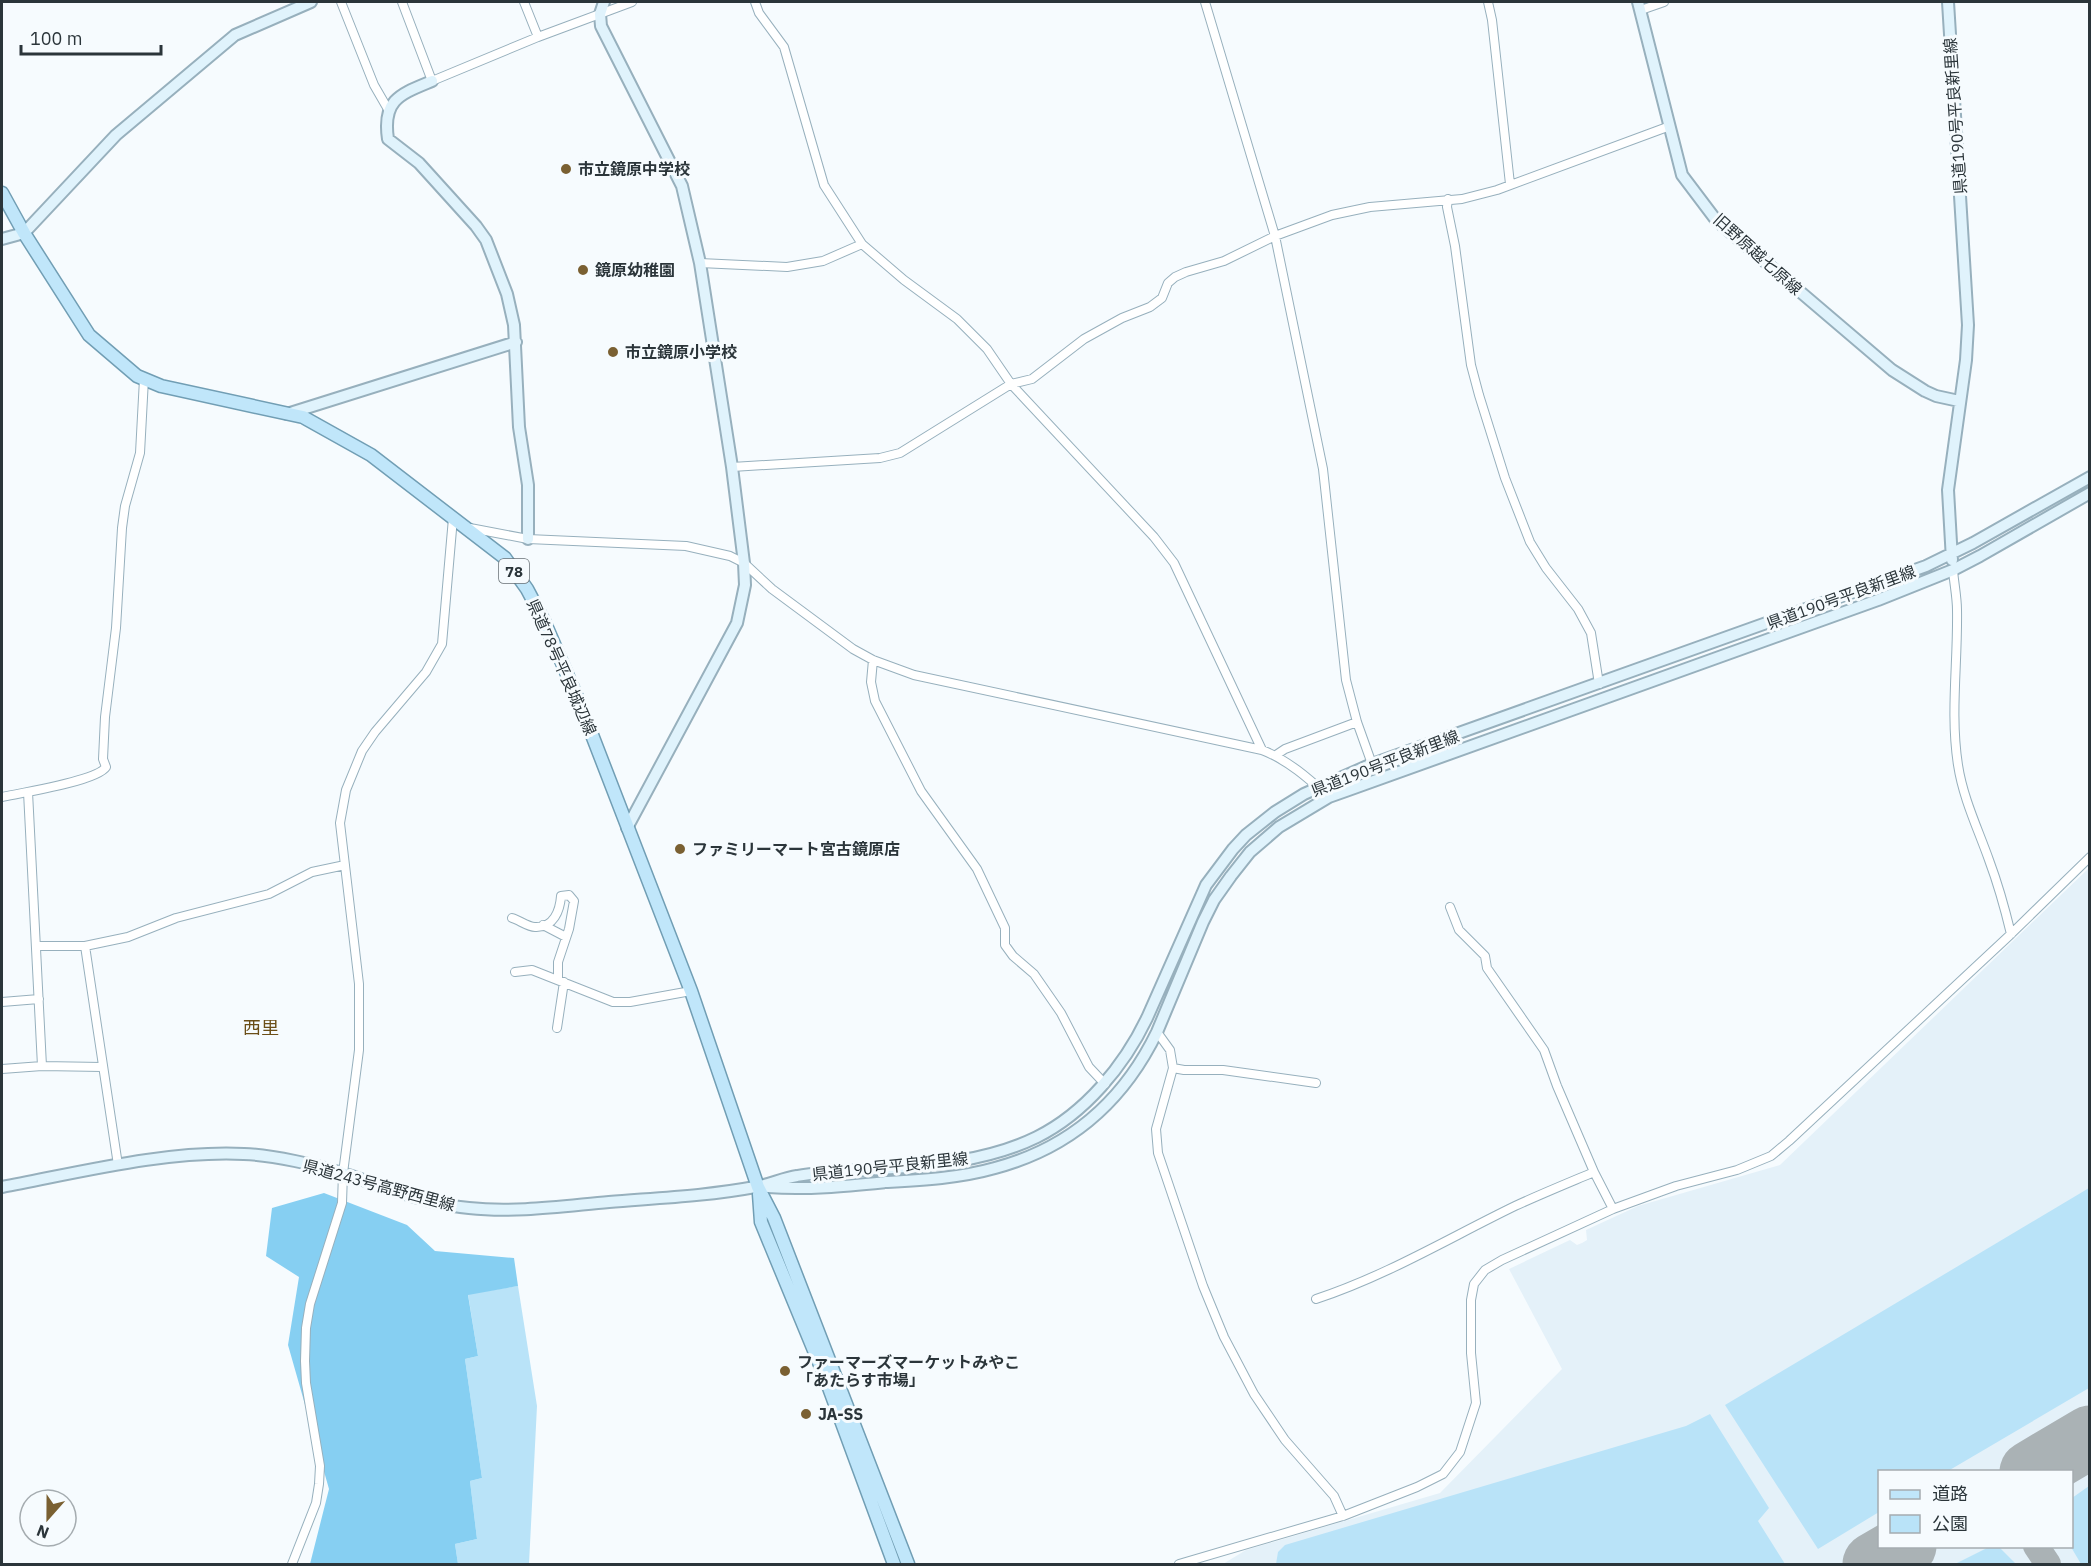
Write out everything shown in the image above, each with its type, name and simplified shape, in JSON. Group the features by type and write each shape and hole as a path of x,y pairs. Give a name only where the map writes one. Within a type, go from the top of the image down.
{"main road":[{"path":"2,239 24,233 116,135 211,54 235,36 312,2"},
{"path":"604,2 600,14 601,26 682,186 700,263 732,466 745,585 737,623 627,828"},
{"name":"県道190号平良新里線","path":"758,1187 796,1176 953,1161 1009,1149 1057,1126 1105,1084 1138,1038 1206,885 1233,849 1246,835 1275,812 1318,788 1372,764 1926,566 1951,554 1948,490 1966,360 1968,314 1948,2"},
{"name":"旧野原越七原線","path":"1639,6 1682,175 1716,220 1892,370 1924,391 1936,396 1959,400"},
{"path":"432,81 400,95 389,111 386,125 388,139 418,163 486,240 507,294 516,342 519,427 528,485 528,539"},
{"name":"県道78号平良城辺線","path":"2,193 24,233 89,335 137,376 162,386 303,417 370,455 465,527 505,558 527,589 544,621 582,709 692,991 758,1187 774,1218 908,1564"},
{"path":"287,414 516,342"},
{"path":"2090,477 1951,554 1953,570 2028,530 2090,493"},
{"name":"県道190号平良新里線","path":"758,1187 801,1189 920,1180 993,1169 1022,1160 1050,1147 1083,1127 1108,1105 1128,1080 1157,1032 1214,900 1250,852 1279,827 1329,797 1878,600 1953,570"},
{"name":"県道243号高野西里線","path":"2,1186 118,1165 189,1156 247,1154 343,1173 422,1199 466,1208 495,1210 678,1196 758,1187"},
{"name":"県道78号平良城辺線","path":"758,1187 761,1222 825,1377 894,1564"}],"street":[{"path":"340,2 374,85 389,111"},
{"path":"402,2 432,81 538,37 632,2"},
{"path":"524,2 538,37"},
{"path":"755,2 759,13 784,47 824,185 862,244 904,280 957,319 987,349 1011,384 1124,504 1174,562 1262,750"},
{"path":"1205,2 1275,236 1323,469 1346,680 1357,722 1372,764"},
{"path":"1488,2 1510,184"},
{"path":"1639,6 1664,2"},
{"path":"732,466 869,459 900,453 1011,384 1032,379 1084,339 1122,318 1150,307 1162,298 1168,283 1174,277 1224,261 1275,236 1332,214 1462,199 1488,192 1670,126"},
{"path":"1448,199 1447,207 1455,246 1471,365 1479,396 1505,478 1530,542 1546,568 1578,609 1591,633 1599,684"},
{"path":"700,263 787,267 823,261 862,244"},
{"path":"2,797 81,780 102,773 106,767 104,759 105,717 116,628 122,528 125,506 140,453 144,379"},
{"path":"292,1564 316,1503 320,1484 320,1466 306,1383 304,1360 306,1328 310,1304 342,1203 343,1173 359,1050 359,984 340,823 346,790 362,751 375,732 426,672 442,644 453,518"},
{"path":"465,527 528,539 686,546 730,556 744,563 772,589 853,649 873,660 914,675 1262,750 1276,755 1329,797"},
{"path":"1953,570 1957,609 1954,694 1958,765 1962,785 1992,869 2011,934"},
{"path":"873,660 871,682 875,701 921,791 976,869 1005,928 1005,945 1041,983 1061,1012 1089,1067 1105,1084"},
{"path":"1276,755 1285,749 1357,722"},
{"path":"28,792 42,1066"},
{"path":"1179,1564 1343,1516 1417,1487 1443,1474 1460,1452 1476,1403 1471,1353 1471,1300 1474,1284 1485,1270 1613,1209 1676,1186 1737,1170 1771,1156 1790,1141 2011,934 2090,857"},
{"path":"36,946 85,946 128,937 176,918 269,894 312,872 345,865"},
{"path":"512,918 535,927 543,925 553,920 559,913 561,896 569,895 574,901 558,962 561,981 557,1028"},
{"path":"1450,907 1459,930 1485,956 1487,968 1544,1050 1594,1172 1613,1209"},
{"path":"543,925 566,937"},
{"path":"85,946 118,1165"},
{"path":"515,972 532,970 613,1002 630,1002 692,991"},
{"path":"2,1002 39,999"},
{"path":"1157,1032 1170,1050 1173,1068 1156,1128 1158,1153 1203,1286 1224,1337 1254,1394 1285,1440 1334,1496 1343,1516"},
{"path":"2,1069 42,1066 102,1067"},
{"path":"1173,1068 1223,1070 1316,1083"},
{"path":"1316,1299 1339,1292 1404,1263 1514,1207 1594,1172"}],"shaded area":[{"path":"2089,868 2089,1564 1223,1564 1246,1550 1440,1493 1562,1369 1509,1269 1570,1240 1577,1245 1582,1243 1587,1240 1586,1230 1638,1206 1780,1165"},
{"path":"324,1193 407,1225 435,1251 514,1258 518,1286 468,1295 478,1356 465,1359 482,1478 470,1481 477,1539 455,1544 458,1564 310,1564 329,1489 288,1345 299,1277 266,1256 272,1208"}],"green space":[{"path":"2089,1188 2089,1388 1950,1470 1878,1470 1878,1513 1818,1549 1725,1405"},
{"path":"518,1286 537,1406 529,1564 458,1564 455,1544 477,1539 470,1481 482,1478 465,1359 478,1356 468,1294"},
{"path":"1710,1414 1769,1508 1758,1521 1785,1564 1276,1564 1278,1552 1285,1545 1686,1426"},
{"path":"2089,1486 2089,1564 2081,1564 2072,1548 2073,1497"},
{"path":"1987,1548 2000,1548 2016,1564 1955,1564"}],"taxiway":[{"path":"2037,1548 2048,1564"}],"runway":[{"path":"2034,1470 2090,1437"},
{"path":"1874,1564 1902,1548"}],"place":[{"name":"市立鏡原中学校","path":"566,169"},
{"name":"鏡原幼稚園","path":"583,270"},
{"name":"市立鏡原小学校","path":"613,352"},
{"name":"ファミリーマート宮古鏡原店","path":"680,849"},
{"name":"ファーマーズマーケットみやこ 「あたらす市場」","path":"785,1371"},
{"name":"JA-SS","path":"806,1414"}],"district":[{"name":"西里","path":"261,1027"}]}
